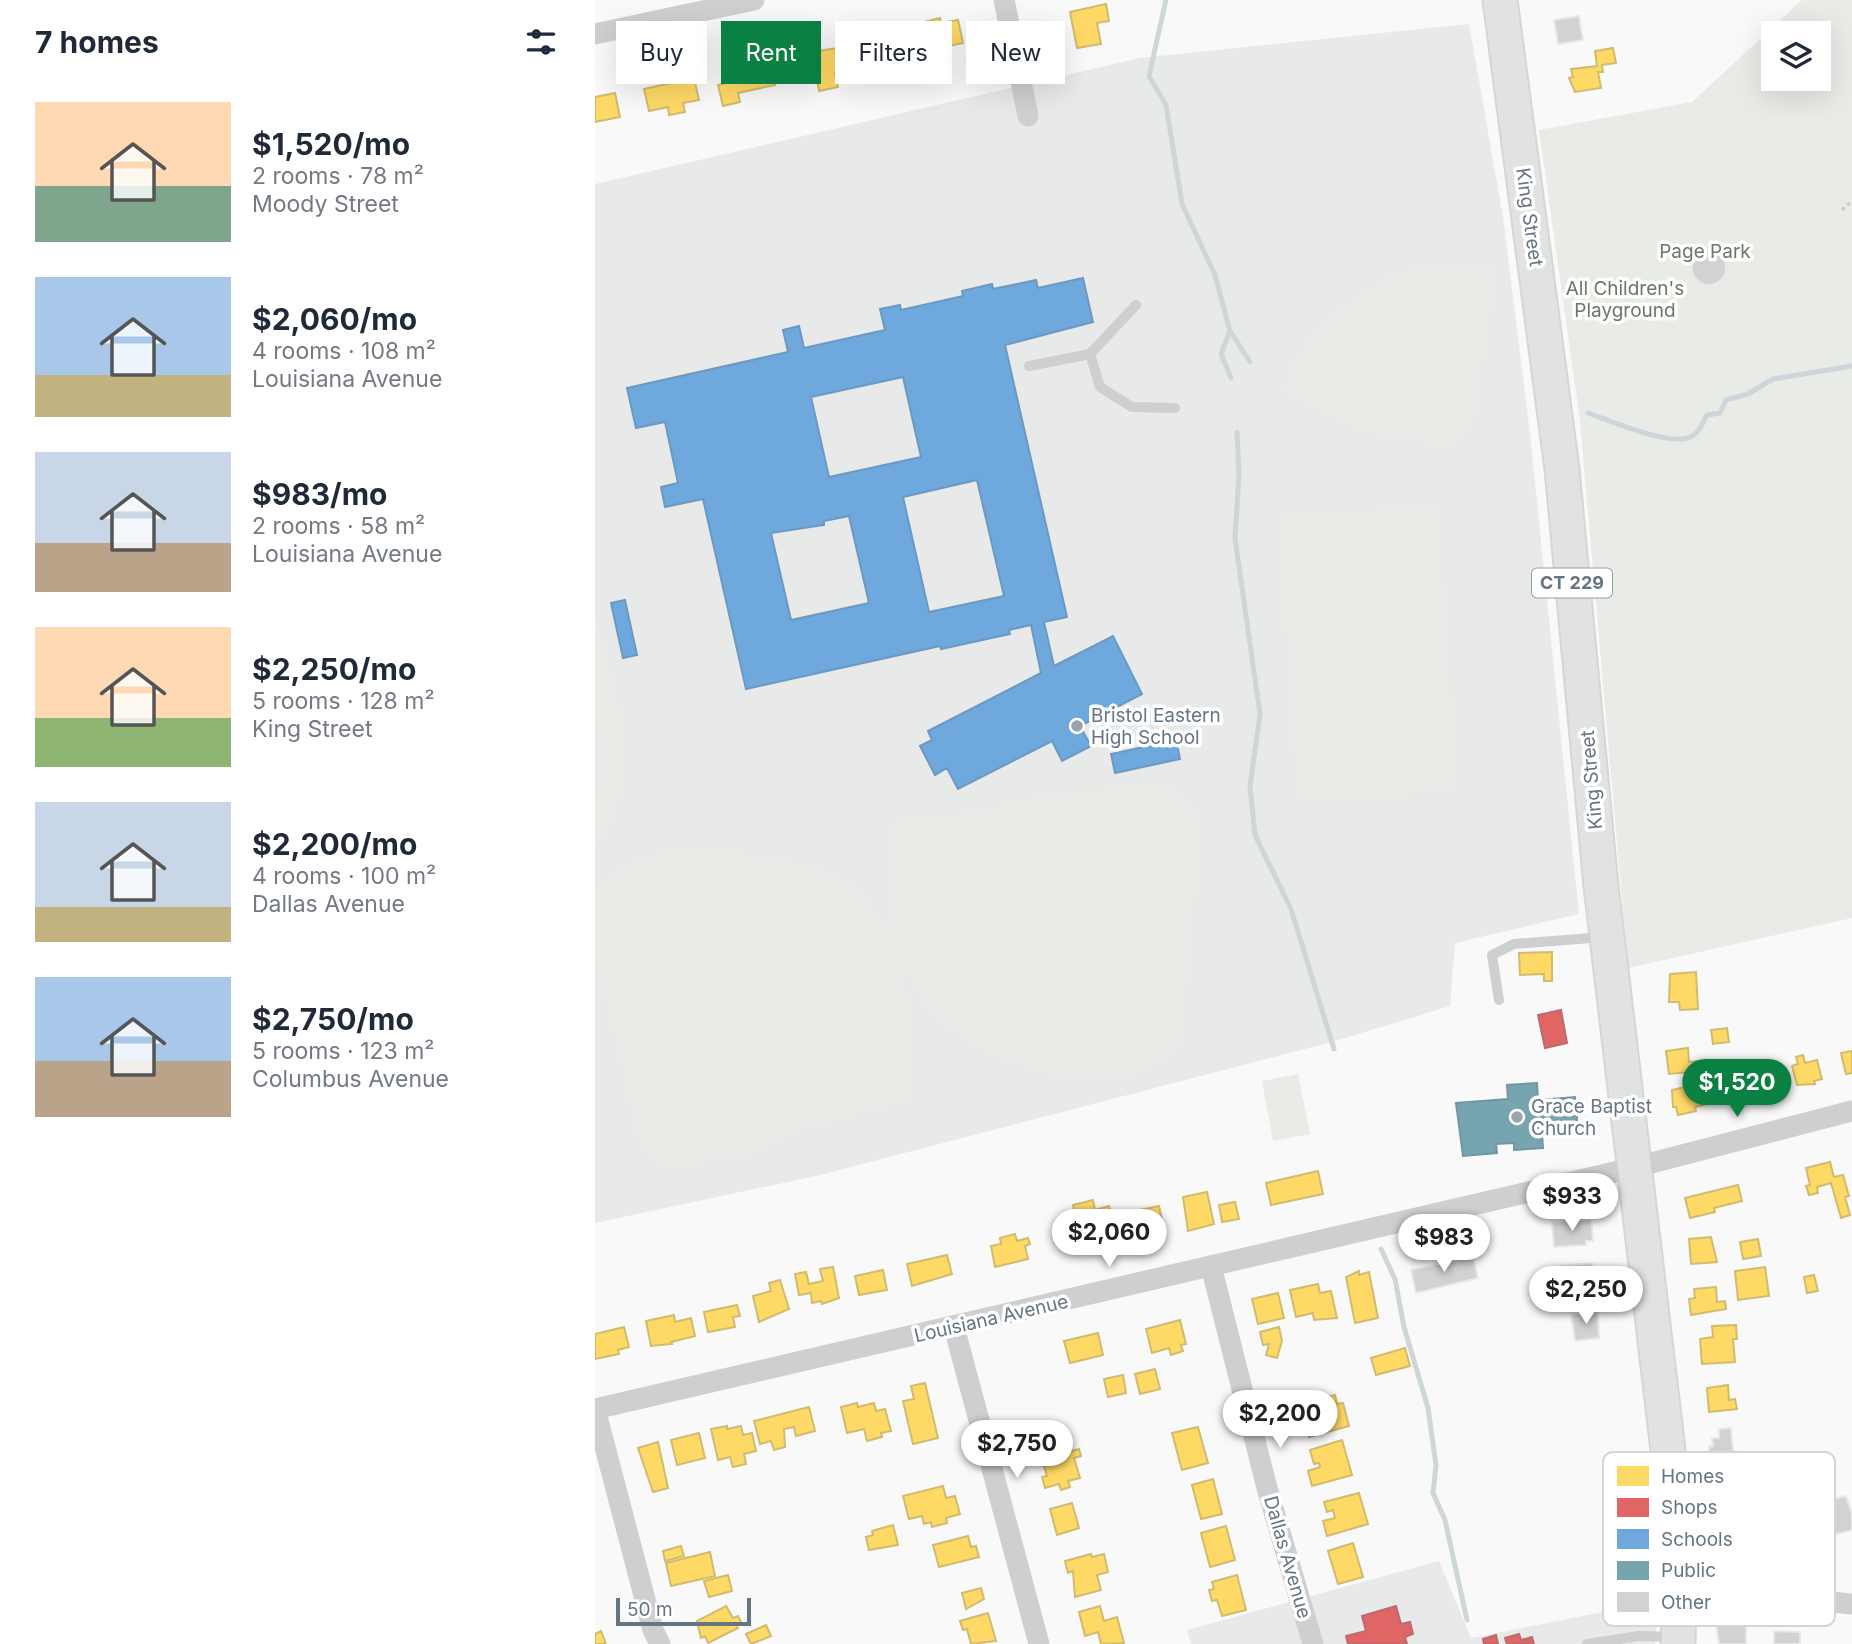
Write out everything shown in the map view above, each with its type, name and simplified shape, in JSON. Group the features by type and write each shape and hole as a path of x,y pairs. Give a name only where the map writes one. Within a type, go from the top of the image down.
{"main road":[{"name":"King Street","path":"1500,0 1562,470 1607,937 1666,1452"}],"street":[{"path":"595,34 754,0"},
{"path":"1004,0 1028,116"},
{"name":"Louisiana Avenue","path":"595,1409 1632,1168 1852,1111"},
{"name":"Dallas Avenue","path":"1211,1266 1268,1488 1313,1644"},
{"path":"954,1327 1039,1644"},
{"path":"595,1409 653,1630 660,1644"}],"lane":[{"path":"1028,366 1090,354 1136,305"},
{"path":"1090,354 1100,387 1132,407 1175,408"},
{"path":"1499,1000 1492,955 1514,944 1607,937"},
{"path":"1587,1644 1678,1640"}],"path":[{"path":"1842,210 1852,201"}],"shaded area":[{"name":"Bristol Eastern High School","path":"1469,24 1503,217 1530,433 1579,914 1455,943 1450,1006 1332,1042 816,1176 595,1223 595,184 1028,84 1065,84 1065,75 1140,58"},
{"path":"1439,1561 1471,1638 1603,1612 1603,1626 1657,1626 1655,1644 1191,1644 1187,1630"}],"green space":[{"name":"Page Park","path":"1802,0 1852,0 1852,918 1628,968 1580,421 1539,130 1692,102 1761,38 1761,91 1831,91 1831,21 1779,21"},
{"path":"1458,262 1496,270 1471,431 1446,446 1365,432 1284,393 1289,374 1299,355 1329,319 1348,303 1405,270"},
{"path":"1436,506 1457,790 1298,802 1278,517"},
{"path":"595,611 617,701 624,762 621,792 612,820 595,847 595,801 602,772 602,754 595,717"},
{"path":"1174,789 1196,811 1193,921 1179,1049 1133,1076 1106,1081 1054,1074 1026,1066 999,1056 952,1031 931,1011 900,963 911,1024 913,1099 794,1132 758,1153 665,1168 642,1150 595,951 595,886 640,860 680,850 722,850 802,865 831,873 858,888 872,906 898,958 891,917 892,822 970,813 1067,791"},
{"path":"1298,1074 1310,1134 1273,1141 1262,1081"}],"building: Homes":[{"path":"1106,4 1109,21 1097,23 1101,44 1077,48 1070,12"},
{"path":"958,20 963,43 952,45 952,21"},
{"path":"835,48 835,84 838,87 819,91 818,84 821,84 821,50"},
{"path":"1613,48 1616,63 1602,65 1603,72 1598,72 1601,88 1575,92 1569,78 1573,77 1571,69 1597,66 1595,51"},
{"path":"667,84 695,84 699,100 683,103 685,112 669,115 668,107 649,111 644,89"},
{"path":"718,85 775,85 738,93 740,102 723,106"},
{"path":"615,93 620,117 595,122 595,97"},
{"path":"1552,952 1552,981 1544,981 1544,974 1520,975 1519,953"},
{"path":"1696,972 1698,1009 1680,1010 1679,1002 1669,1002 1670,974"},
{"path":"1727,1028 1729,1042 1713,1044 1711,1030"},
{"path":"1688,1048 1689,1062 1698,1061 1699,1071 1669,1074 1666,1051"},
{"path":"1852,1051 1852,1073 1846,1074 1841,1053"},
{"path":"1803,1055 1805,1063 1817,1060 1822,1079 1814,1081 1815,1084 1797,1085 1792,1066 1798,1064 1796,1057"},
{"path":"1753,1071 1757,1091 1738,1096 1733,1076"},
{"path":"1690,1086 1693,1098 1702,1096 1704,1105 1695,1107 1696,1111 1678,1115 1676,1107 1673,1107 1672,1090"},
{"path":"1830,1162 1834,1177 1843,1175 1849,1196 1845,1197 1850,1215 1841,1218 1831,1183 1817,1187 1818,1193 1809,1195 1806,1186 1810,1185 1806,1168"},
{"path":"1318,1171 1323,1194 1271,1205 1266,1183"},
{"path":"1738,1185 1742,1201 1690,1218 1685,1198"},
{"path":"1207,1192 1214,1224 1188,1231 1183,1197"},
{"path":"1093,1200 1095,1210 1109,1206 1114,1225 1100,1229 1103,1241 1066,1250 1059,1222 1076,1218 1073,1205"},
{"path":"1235,1202 1239,1219 1222,1222 1219,1205"},
{"path":"1159,1206 1164,1229 1140,1234 1135,1211"},
{"path":"1015,1234 1017,1241 1028,1238 1030,1244 1025,1246 1028,1259 995,1267 991,1246 1001,1244 1000,1238"},
{"path":"1711,1237 1717,1262 1691,1264 1689,1239"},
{"path":"1758,1239 1761,1256 1743,1259 1740,1242"},
{"path":"947,1255 952,1274 912,1286 907,1264"},
{"path":"833,1267 839,1298 822,1304 821,1301 812,1303 811,1293 799,1295 795,1274 806,1272 809,1284 823,1281 820,1269"},
{"path":"1765,1267 1769,1296 1738,1300 1735,1271"},
{"path":"883,1270 887,1290 859,1295 855,1276"},
{"path":"1359,1271 1359,1275 1369,1272 1378,1318 1355,1323 1346,1277"},
{"path":"1814,1275 1818,1291 1807,1293 1804,1277"},
{"path":"780,1280 789,1309 759,1322 753,1296 771,1291 769,1283"},
{"path":"1318,1284 1320,1293 1331,1291 1337,1318 1314,1320 1313,1313 1296,1317 1290,1290"},
{"path":"1716,1287 1717,1302 1725,1301 1726,1309 1691,1315 1689,1299 1695,1298 1694,1289"},
{"path":"1278,1293 1284,1318 1258,1324 1252,1299"},
{"path":"737,1305 740,1316 733,1317 735,1327 708,1332 704,1312"},
{"path":"674,1315 675,1322 691,1318 695,1336 671,1342 672,1344 651,1346 646,1321"},
{"path":"1180,1320 1186,1344 1181,1345 1183,1351 1171,1355 1169,1348 1152,1353 1146,1329"},
{"path":"1736,1325 1737,1339 1733,1339 1735,1362 1702,1364 1700,1339 1713,1337 1712,1326"},
{"path":"624,1327 629,1347 618,1350 619,1354 595,1359 595,1334"},
{"path":"1279,1327 1282,1341 1277,1358 1266,1355 1269,1344 1263,1345 1260,1332"},
{"path":"1098,1333 1103,1355 1070,1363 1064,1341"},
{"path":"1405,1348 1410,1366 1376,1375 1371,1358"},
{"path":"1155,1369 1160,1389 1140,1394 1135,1374"},
{"path":"1123,1375 1126,1393 1108,1397 1104,1379"},
{"path":"925,1383 938,1438 913,1444 903,1401 914,1399 911,1386"},
{"path":"1728,1385 1729,1400 1735,1399 1737,1409 1709,1412 1707,1388"},
{"path":"1335,1395 1337,1404 1343,1403 1349,1426 1309,1437 1305,1422 1296,1425 1291,1406"},
{"path":"857,1403 858,1407 874,1403 876,1411 885,1409 891,1431 867,1441 864,1429 847,1433 841,1407"},
{"path":"809,1407 815,1431 796,1436 794,1427 784,1429 785,1447 774,1450 771,1441 760,1444 754,1421"},
{"path":"727,1426 727,1429 741,1426 743,1435 752,1433 756,1451 744,1454 746,1464 733,1467 730,1457 718,1460 711,1429"},
{"path":"1198,1427 1208,1463 1182,1470 1172,1433"},
{"path":"699,1433 705,1458 677,1465 671,1440"},
{"path":"1342,1440 1352,1475 1312,1486 1308,1471 1320,1467 1319,1463 1314,1464 1310,1450"},
{"path":"658,1442 668,1488 653,1492 638,1448"},
{"path":"1079,1449 1081,1456 1074,1458 1080,1478 1068,1481 1070,1487 1061,1490 1059,1484 1045,1488 1042,1477 1047,1476 1042,1460"},
{"path":"1213,1479 1222,1514 1201,1519 1192,1485"},
{"path":"943,1486 946,1498 955,1496 960,1514 946,1518 947,1523 932,1527 931,1522 924,1524 922,1516 909,1519 903,1496"},
{"path":"1359,1493 1368,1524 1327,1536 1323,1521 1335,1518 1333,1510 1327,1512 1324,1502"},
{"path":"1072,1503 1079,1528 1057,1535 1050,1509"},
{"path":"893,1525 898,1545 869,1550 866,1537 873,1535 872,1531"},
{"path":"1226,1526 1235,1560 1210,1567 1201,1533"},
{"path":"968,1536 971,1547 976,1546 979,1557 939,1567 933,1545"},
{"path":"1353,1543 1363,1577 1338,1584 1328,1551"},
{"path":"681,1546 684,1556 665,1561 663,1551"},
{"path":"710,1552 715,1576 671,1586 666,1563"},
{"path":"1091,1554 1092,1557 1104,1554 1108,1572 1097,1575 1101,1590 1075,1597 1073,1571 1068,1573 1065,1561"},
{"path":"728,1575 732,1591 709,1597 704,1581"},
{"path":"1237,1575 1246,1610 1222,1616 1217,1600 1212,1601 1209,1590 1214,1589 1212,1582"},
{"path":"981,1588 984,1599 966,1609 962,1593"},
{"path":"726,1606 733,1618 738,1616 741,1622 736,1625 738,1628 708,1643 705,1636 701,1638 697,1621"},
{"path":"1100,1606 1104,1621 1117,1617 1124,1643 1101,1644 1098,1632 1085,1636 1079,1612"},
{"path":"988,1613 996,1641 971,1644 967,1629 963,1630 960,1621"},
{"path":"766,1625 771,1636 751,1644 746,1634"},
{"path":"601,1631 606,1644 595,1644 595,1634"}],"building: Shops":[{"path":"1561,1010 1567,1043 1545,1048 1538,1015"},
{"path":"1396,1606 1401,1624 1410,1622 1413,1634 1405,1637 1407,1644 1348,1644 1346,1636 1366,1631 1362,1616"},
{"path":"1519,1634 1521,1640 1532,1637 1534,1644 1507,1644 1505,1638"},
{"path":"1496,1635 1498,1644 1484,1644 1483,1639"}],"building: Schools":[{"path":"1083,278 1093,322 1005,345 1067,617 1044,622 1054,666 1113,636 1142,694 1080,726 1091,746 1062,761 1052,741 958,789 947,768 935,775 920,746 932,740 928,731 1041,673 1031,625 1009,630 1010,634 941,649 940,646 746,689 703,499 665,507 661,487 678,483 665,422 636,428 627,388 788,352 783,330 799,326 804,348 885,330 880,309 900,305 901,310 963,296 962,291 992,284 993,289 1036,280 1038,288","holes":["903,377 921,457 829,477 811,397","977,480 1004,596 929,612 903,497","849,516 869,603 791,620 771,533 824,525 824,521"]},
{"path":"625,600 637,655 623,658 611,603"},
{"path":"1176,740 1180,759 1115,773 1111,754"}],"building: Public":[{"name":"Grace Baptist Church","path":"1537,1083 1538,1100 1575,1097 1578,1131 1542,1134 1543,1148 1514,1150 1514,1143 1496,1144 1497,1153 1463,1156 1456,1103 1508,1099 1507,1085"}],"building: Other":[{"path":"1579,16 1583,40 1558,44 1554,20"},
{"path":"1709,251 1721,256 1726,268 1721,280 1709,285 1697,280 1692,268 1697,256"},
{"path":"1591,1219 1593,1241 1586,1241 1586,1245 1554,1247 1552,1222"},
{"path":"1473,1256 1478,1278 1416,1293 1411,1270"},
{"path":"1592,1263 1596,1295 1574,1296 1573,1281 1562,1282 1560,1266"},
{"path":"1556,1294 1558,1302 1544,1305 1543,1296"},
{"path":"1598,1311 1599,1338 1575,1341 1571,1314"},
{"path":"1731,1428 1733,1451 1737,1452 1709,1452 1709,1446 1713,1446 1712,1438 1719,1438 1719,1429"},
{"path":"1846,1496 1852,1514 1852,1530 1835,1535 1835,1499"},
{"path":"1716,1626 1746,1626 1746,1644 1719,1644"},
{"path":"1774,1631 1800,1632 1800,1644 1774,1644"}],"waterway":[{"path":"1166,0 1149,76 1166,105 1182,204 1215,275 1230,331 1221,354 1231,378"},
{"path":"1230,331 1250,362"},
{"path":"1588,413 1641,432 1683,439 1697,432 1707,415 1720,413 1726,400 1748,394 1773,379 1852,366"},
{"path":"1237,432 1239,475 1235,538 1260,714 1250,786 1255,835 1291,909 1334,1049"},
{"path":"1381,1249 1395,1279 1404,1327 1428,1408 1436,1465 1433,1493 1445,1520 1467,1620"}],"place":[{"name":"Bristol Eastern High School","path":"1077,726"},
{"name":"Grace Baptist Church","path":"1517,1117"}],"park label":[{"name":"All Children's Playground","path":"1625,299"}]}
